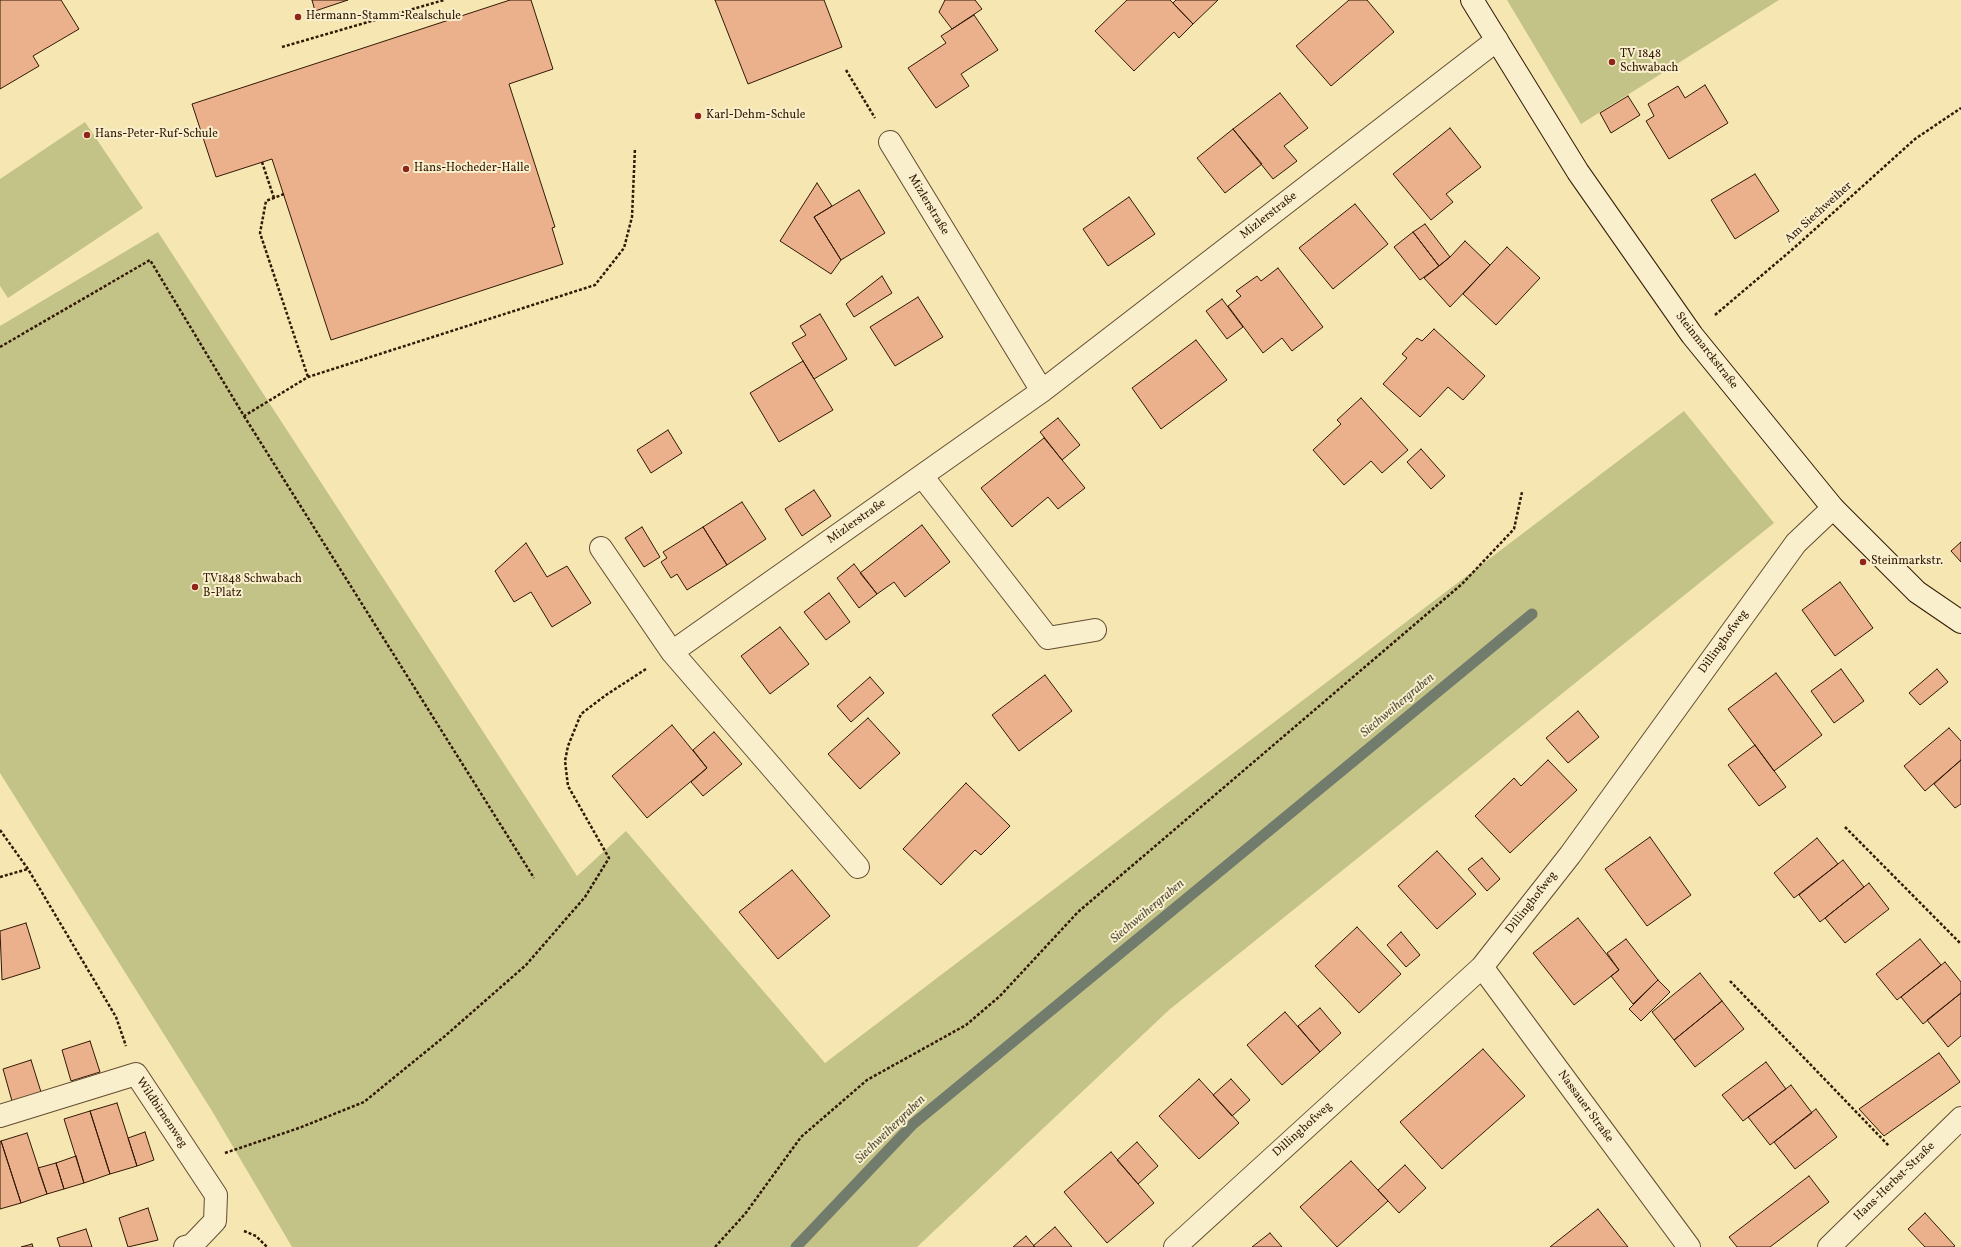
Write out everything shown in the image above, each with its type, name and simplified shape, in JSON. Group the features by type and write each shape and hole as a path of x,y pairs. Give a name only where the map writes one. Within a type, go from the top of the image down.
{"street":[{"name":"Steinmarckstraße","path":"1472,0 1578,172 1692,334 1833,508 1917,592 1961,622"},
{"name":"Mizlerstraße","path":"672,652 1042,391 1496,40"},
{"name":"Mizlerstraße","path":"890,142 1042,391"},
{"path":"922,476 1048,638 1095,630"},
{"name":"Dillinghofweg","path":"1175,1247 1482,967 1570,855 1796,543 1833,508"},
{"path":"601,548 672,652 858,866"},
{"name":"Nassauer Straße","path":"1482,967 1689,1247"},
{"name":"Wildbirnenweg","path":"0,1116 136,1074 216,1195 215,1221 192,1245 185,1247"},
{"name":"Hans-Herbst-Straße","path":"1829,1247 1961,1118"}],"path":[{"path":"282,47 444,0"},
{"path":"846,70 890,142"},
{"name":"Am Siechweiher","path":"1692,334 1794,248 1915,139 1961,108"},
{"path":"244,416 308,378 595,285 624,248 632,217 635,148"},
{"path":"262,162 274,198"},
{"path":"284,194 266,201 260,233 308,378"},
{"path":"0,347 150,260 244,416 534,878"},
{"path":"715,1247 745,1214 801,1137 867,1080 966,1025 1000,996 1078,912 1462,584 1514,529 1522,492"},
{"path":"193,1160 238,1149 299,1128 364,1102 445,1036 526,965 585,897 610,858 568,786 565,761 568,746 581,714 606,694 672,652"},
{"path":"1845,827 1961,944"},
{"path":"0,830 28,869 116,1016 136,1074"},
{"path":"0,877 28,869"},
{"path":"1730,981 1910,1168"}],"green space":[{"name":"TV 1848 Schwabach","path":"1507,0 1779,0 1581,124"},
{"path":"85,122 143,208 8,298 0,286 0,179"},
{"path":"158,232 577,876 626,831 825,1063 1684,411 1774,523 1169,1010 917,1247 292,1247 212,1111 0,773 0,326"}],"building":[{"path":"0,0 61,0 79,29 33,56 39,66 0,89"},
{"path":"312,0 348,0 315,11"},
{"name":"Hans-Hocheder-Halle","path":"510,0 531,0 553,69 509,84 555,227 552,228 563,264 331,340 272,159 216,177 192,104"},
{"name":"Karl-Dehm-Schule","path":"715,0 824,0 842,47 748,84"},
{"path":"945,0 975,0 982,9 952,29 939,12"},
{"path":"1127,0 1170,0 1193,24 1179,38 1174,32 1134,71 1095,31"},
{"path":"1176,0 1218,0 1193,24 1173,3"},
{"path":"1349,0 1367,0 1394,32 1331,86 1296,46"},
{"path":"974,15 998,50 961,74 969,86 936,108 908,68 946,43 941,36"},
{"path":"1705,85 1728,123 1669,159 1646,121 1654,116 1648,104 1678,86 1685,98"},
{"path":"1280,93 1308,128 1284,146 1297,161 1273,179 1233,129"},
{"path":"1628,96 1640,115 1611,133 1600,113"},
{"path":"1450,128 1481,167 1446,194 1453,202 1431,220 1393,174"},
{"path":"1233,129 1262,164 1225,193 1197,158"},
{"path":"1755,174 1779,211 1735,239 1711,200"},
{"path":"817,183 832,206 814,217 841,260 831,274 780,241"},
{"path":"859,190 885,233 841,260 814,217"},
{"path":"1129,197 1155,234 1108,266 1083,229"},
{"path":"1355,204 1388,244 1333,289 1299,248"},
{"path":"1425,224 1450,257 1439,266 1413,232"},
{"path":"1413,232 1439,266 1420,280 1394,247"},
{"path":"1465,241 1490,265 1450,307 1424,278 1450,257"},
{"path":"1507,247 1540,278 1496,325 1463,294"},
{"path":"1278,268 1323,327 1292,351 1282,338 1263,353 1228,306 1241,296 1236,291 1257,276 1261,281"},
{"path":"882,276 892,293 854,317 846,304"},
{"path":"918,297 943,337 895,366 870,327"},
{"path":"1222,299 1243,327 1227,339 1206,311"},
{"path":"820,314 847,359 814,379 792,343 806,335 800,326"},
{"path":"1434,329 1485,376 1463,400 1448,387 1420,417 1383,384 1407,358 1402,354 1417,338 1422,341"},
{"path":"1196,340 1227,380 1161,429 1132,388"},
{"path":"803,361 833,410 779,442 750,393"},
{"path":"1361,398 1408,450 1382,473 1371,461 1344,485 1313,450 1341,424 1337,420"},
{"path":"1058,418 1080,445 1062,460 1040,432"},
{"path":"668,430 682,453 651,473 637,450"},
{"path":"1044,438 1085,488 1058,509 1048,497 1012,527 981,488"},
{"path":"1421,449 1445,476 1431,489 1407,462"},
{"path":"814,490 831,516 802,536 785,509"},
{"path":"742,502 766,539 727,565 703,527"},
{"path":"922,525 950,562 905,597 894,582 877,594 860,573"},
{"path":"642,527 660,557 644,567 625,538"},
{"path":"703,527 727,565 687,590 677,574 671,578 661,562 667,558 663,552"},
{"path":"1961,542 1961,562 1951,551"},
{"path":"526,543 547,577 567,566 591,603 552,627 531,592 514,602 495,571"},
{"path":"854,564 877,594 859,608 837,578"},
{"path":"1840,582 1873,628 1835,656 1802,610"},
{"path":"829,593 850,622 826,640 804,612"},
{"path":"780,627 809,664 770,694 741,656"},
{"path":"1841,669 1864,701 1834,723 1811,691"},
{"path":"1937,669 1948,682 1920,705 1909,693"},
{"path":"1776,673 1822,735 1774,771 1728,709"},
{"path":"1045,675 1072,711 1019,751 992,715"},
{"path":"870,677 884,693 851,722 837,706"},
{"path":"1578,711 1599,737 1568,763 1546,738"},
{"path":"868,718 900,753 860,789 828,754"},
{"path":"672,725 707,768 647,818 612,776"},
{"path":"1949,728 1961,741 1961,760 1925,791 1904,766"},
{"path":"714,732 742,764 703,796 691,782 707,768 693,750"},
{"path":"1755,745 1786,787 1759,806 1728,765"},
{"path":"1548,760 1577,790 1510,853 1475,816 1514,778 1521,786"},
{"path":"1961,760 1961,804 1955,808 1934,784"},
{"path":"966,783 1010,826 981,855 975,850 941,885 903,849"},
{"path":"1650,837 1691,895 1647,926 1605,869"},
{"path":"1817,838 1838,864 1794,898 1774,873"},
{"path":"1437,851 1476,894 1437,929 1398,886"},
{"path":"1482,858 1500,879 1487,891 1468,869"},
{"path":"1843,860 1864,887 1820,922 1799,895"},
{"path":"792,870 830,916 778,959 739,912"},
{"path":"1869,883 1889,909 1845,943 1825,918"},
{"path":"1578,918 1619,970 1574,1005 1533,953"},
{"path":"26,923 40,968 2,980 0,931"},
{"path":"1357,927 1401,974 1359,1013 1315,966"},
{"path":"1401,932 1420,955 1406,967 1387,945"},
{"path":"1626,939 1658,980 1633,1004 1611,976 1619,970 1607,953"},
{"path":"1920,939 1941,965 1897,1000 1876,974"},
{"path":"1945,962 1961,982 1961,993 1923,1024 1901,997"},
{"path":"1700,973 1722,1001 1674,1040 1652,1012"},
{"path":"1658,980 1670,992 1641,1021 1629,1009"},
{"path":"1961,993 1961,1036 1948,1047 1927,1020"},
{"path":"1722,1001 1744,1029 1695,1067 1674,1040"},
{"path":"1320,1008 1341,1033 1320,1052 1298,1026"},
{"path":"1285,1012 1320,1052 1282,1085 1247,1045"},
{"path":"90,1041 100,1072 71,1081 62,1050"},
{"path":"1483,1049 1525,1096 1442,1169 1400,1122"},
{"path":"1939,1053 1960,1082 1884,1136 1859,1109"},
{"path":"31,1060 41,1092 12,1101 3,1069"},
{"path":"1766,1062 1786,1089 1743,1121 1722,1095"},
{"path":"1199,1079 1239,1123 1199,1159 1159,1116"},
{"path":"1231,1079 1250,1100 1232,1116 1213,1095"},
{"path":"1791,1085 1812,1113 1770,1145 1748,1117"},
{"path":"117,1103 137,1166 110,1174 90,1111"},
{"path":"1816,1109 1837,1137 1795,1169 1774,1142"},
{"path":"90,1111 110,1174 84,1183 64,1119"},
{"path":"145,1132 154,1160 137,1166 128,1138"},
{"path":"27,1133 47,1194 21,1203 1,1141"},
{"path":"1,1141 21,1203 0,1209 0,1142"},
{"path":"1137,1142 1158,1166 1138,1184 1117,1160"},
{"path":"1111,1152 1154,1203 1107,1243 1064,1192"},
{"path":"76,1156 84,1183 64,1189 56,1163"},
{"path":"1351,1161 1388,1201 1337,1247 1300,1207"},
{"path":"56,1163 64,1189 47,1194 38,1168"},
{"path":"1405,1165 1426,1188 1399,1213 1378,1190"},
{"path":"1809,1176 1829,1202 1770,1247 1737,1247 1729,1237"},
{"path":"148,1208 158,1240 128,1247 119,1218"},
{"path":"1598,1209 1628,1247 1550,1247"},
{"path":"1925,1213 1955,1246 1925,1247 1908,1229"},
{"path":"1055,1227 1072,1247 1033,1246"},
{"path":"86,1229 92,1247 60,1247 57,1238"},
{"path":"1270,1233 1282,1247 1252,1247"},
{"path":"1026,1236 1035,1247 1013,1247"},
{"path":"32,1244 33,1247 21,1247"}],"waterway":[{"name":"Siechweihergraben","path":"796,1247 913,1124 1532,614"}],"place":[{"name":"Hermann-Stamm-Realschule","path":"298,17"},
{"name":"TV 1848 Schwabach","path":"1612,62"},
{"name":"Karl-Dehm-Schule","path":"698,116"},
{"name":"Hans-Peter-Ruf-Schule","path":"87,135"},
{"name":"Hans-Hocheder-Halle","path":"406,169"},
{"name":"Steinmarkstr.","path":"1863,562"},
{"name":"TV1848 Schwabach B-Platz","path":"195,587"}]}
